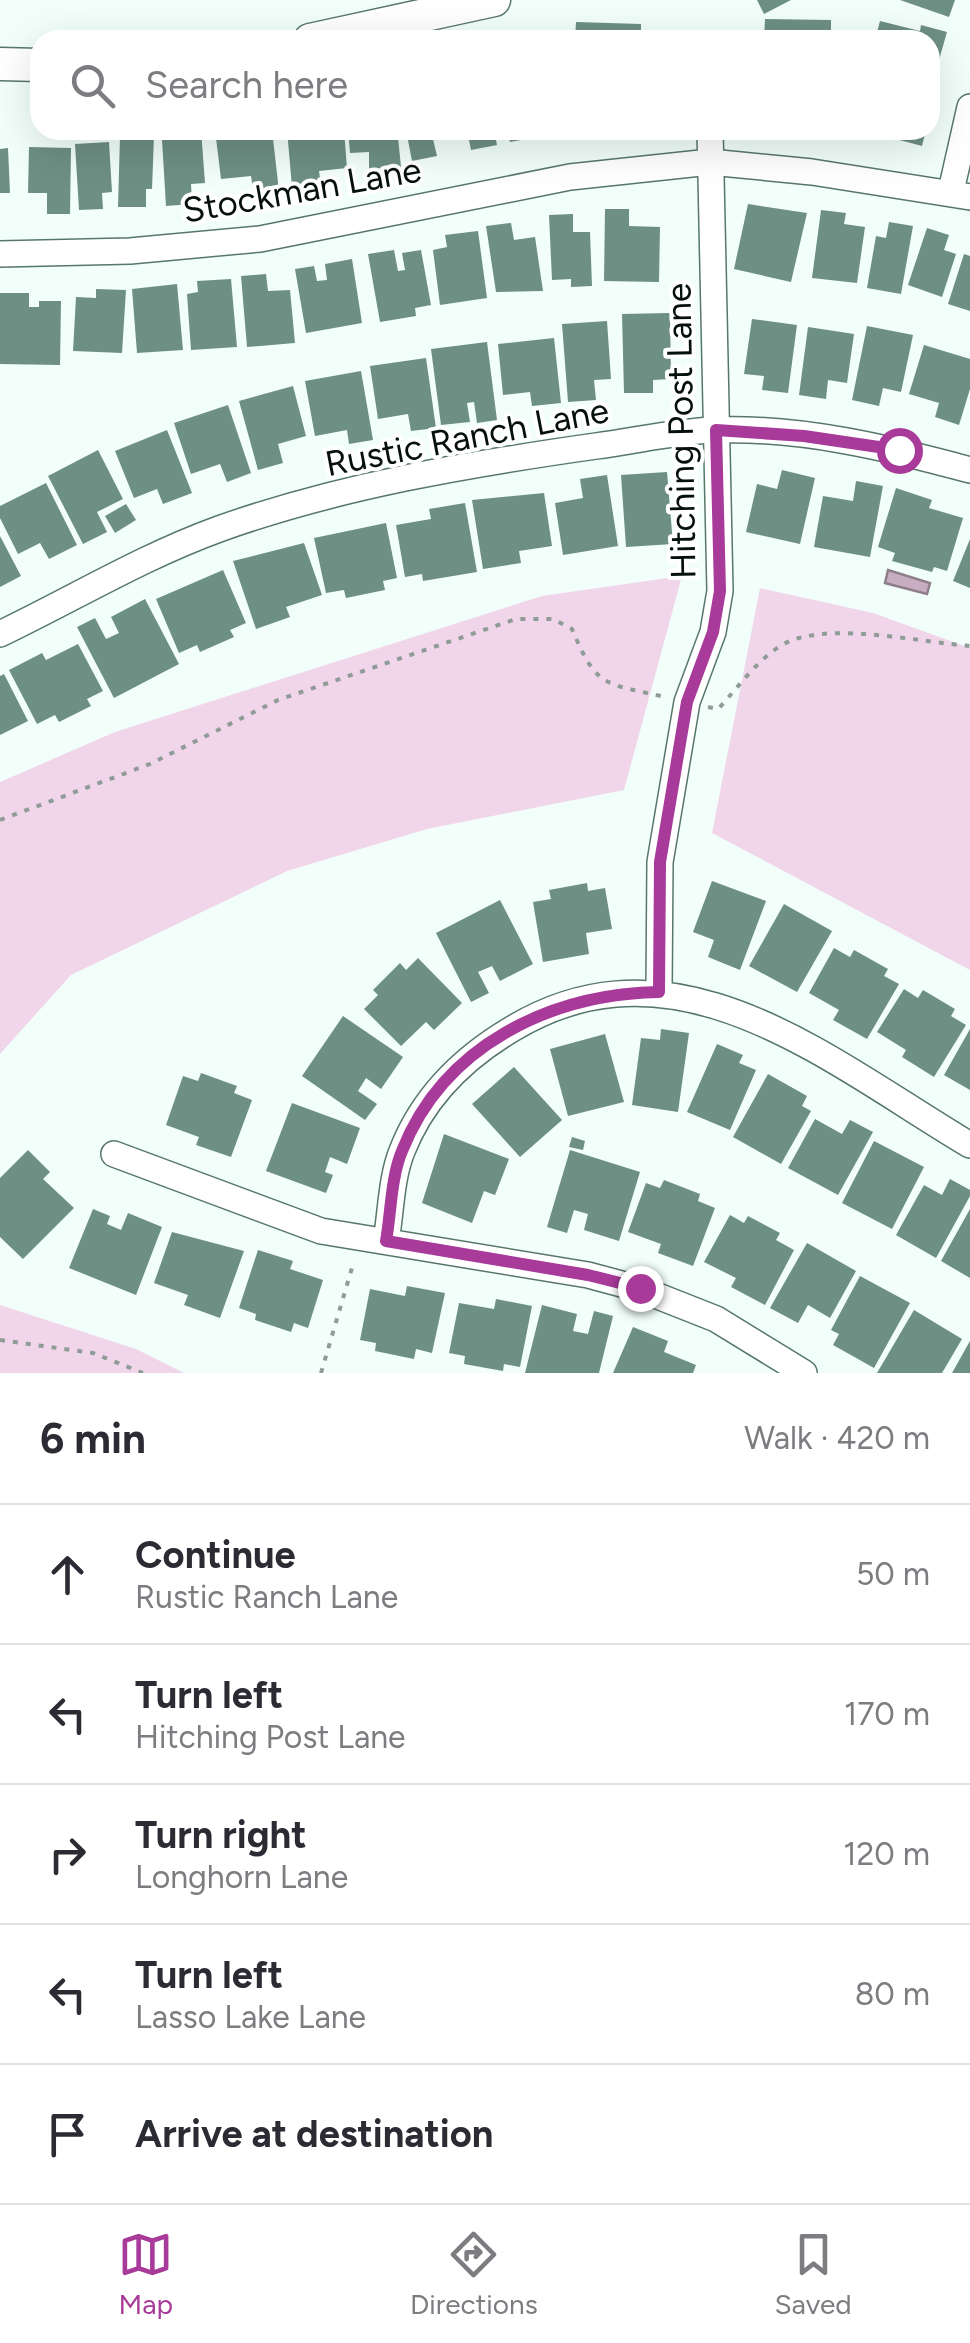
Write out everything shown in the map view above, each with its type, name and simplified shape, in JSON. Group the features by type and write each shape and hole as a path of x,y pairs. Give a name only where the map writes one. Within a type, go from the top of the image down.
{"main road":[{"path":"356,30 494,0"},
{"path":"0,64 30,65"}],"street":[{"path":"961,194 970,107"},
{"name":"Hitching Post Lane","path":"659,992 660,862 687,702 713,632 720,591 710,140"},
{"name":"Stockman Lane","path":"0,254 130,251 260,239 551,180 710,162 961,194"},
{"name":"Rustic Ranch Lane","path":"0,634 150,558 288,507 478,463 716,430 861,444 970,470"},
{"path":"373,1239 401,1152 433,1094 476,1050 536,1015 609,993 659,992 723,1007 773,1028 970,1146"},
{"path":"114,1154 321,1231 588,1275 640,1288 716,1318 804,1373"}],"path":[{"path":"0,820 150,764 278,700 516,620 553,619 572,628 589,670 613,686 661,696"},
{"path":"699,705 718,710 764,659 797,638 840,635 970,646"},
{"path":"320,1373 373,1239"},
{"path":"0,1340 93,1353 143,1373"}],"shaded area":[{"path":"888,570 930,583 927,594 885,583"},
{"path":"682,576 624,790 427,829 287,871 71,975 0,1054 0,782 115,732 542,596"},
{"path":"760,588 873,613 970,648 970,970 712,833"},
{"path":"0,1305 136,1349 184,1373 0,1373"}],"building":[{"path":"757,0 791,0 764,14"},
{"path":"900,0 955,0 949,17"},
{"path":"765,19 831,20 831,30 764,30"},
{"path":"880,21 916,30 878,30"},
{"path":"576,22 641,24 641,30 576,30"},
{"path":"940,30 947,32 940,56"},
{"path":"120,140 154,140 152,189 146,189 146,207 118,207"},
{"path":"162,140 202,140 205,183 191,184 192,204 166,206"},
{"path":"216,140 273,140 279,191 254,194 251,176 221,179"},
{"path":"288,140 345,140 347,168 319,171 321,185 292,187"},
{"path":"349,140 398,140 401,167 369,169 369,152 350,153"},
{"path":"408,140 433,140 437,156 412,161"},
{"path":"469,140 496,140 497,145 471,150"},
{"path":"900,140 924,140 922,146"},
{"path":"109,142 112,192 102,193 103,209 79,210 75,144"},
{"path":"29,147 71,148 70,214 47,214 47,193 28,193"},
{"path":"8,148 10,193 0,193 0,149"},
{"path":"748,204 807,213 791,282 734,269"},
{"path":"605,209 629,209 629,226 660,227 659,282 604,281"},
{"path":"821,210 846,213 844,224 865,227 857,283 812,278"},
{"path":"573,214 573,232 590,232 592,286 571,287 571,279 552,280 549,215"},
{"path":"889,222 913,226 901,294 867,288 876,236 886,238"},
{"path":"511,223 514,240 535,237 543,291 496,292 486,226"},
{"path":"927,228 949,235 944,250 956,254 942,297 908,285"},
{"path":"478,231 487,298 440,305 433,250 447,247 445,235"},
{"path":"394,250 398,271 405,270 402,253 421,250 431,305 415,308 416,316 380,322 368,254"},
{"path":"964,254 970,256 970,311 948,304"},
{"path":"352,259 362,323 306,333 295,269 314,266 317,281 327,280 325,264"},
{"path":"266,274 268,291 290,290 295,343 247,347 241,276"},
{"path":"231,279 237,347 191,350 187,294 198,292 197,281"},
{"path":"177,284 183,350 137,353 132,289"},
{"path":"96,289 126,290 122,353 73,351 76,297 96,298"},
{"path":"0,293 29,293 29,307 39,307 39,301 61,301 60,365 0,364"},
{"path":"670,313 671,379 653,380 653,393 624,393 622,314"},
{"path":"752,319 797,325 788,393 762,390 764,376 744,374"},
{"path":"607,321 611,379 594,380 596,400 568,402 562,324"},
{"path":"867,326 913,335 901,392 883,388 879,406 852,400"},
{"path":"808,327 854,334 847,383 828,380 826,399 799,395"},
{"path":"554,338 561,403 532,406 530,392 503,395 498,344"},
{"path":"487,342 497,420 477,423 474,402 467,403 470,422 441,425 431,349"},
{"path":"924,345 970,359 970,389 959,425 935,417 939,403 909,394"},
{"path":"426,358 436,428 411,431 408,414 378,419 370,366"},
{"path":"361,371 373,440 349,444 347,430 315,436 305,381"},
{"path":"293,386 306,436 278,444 283,463 258,470 239,401"},
{"path":"228,405 251,473 227,482 220,464 191,474 174,423"},
{"path":"167,430 192,493 163,504 157,489 134,498 115,451"},
{"path":"98,450 123,499 97,512 107,532 83,544 48,476"},
{"path":"782,470 815,478 800,544 746,532 757,484 777,489"},
{"path":"667,472 673,544 626,547 621,475"},
{"path":"607,475 618,546 563,555 555,503 583,498 580,479"},
{"path":"856,481 883,486 870,557 814,547 823,496 853,501"},
{"path":"46,483 77,545 49,559 40,543 18,554 0,518 0,506"},
{"path":"896,488 932,500 929,508 963,518 947,571 934,567 932,572 892,561 895,553 878,547"},
{"path":"544,493 552,546 519,551 521,563 483,569 472,500"},
{"path":"465,503 477,572 423,581 422,574 405,577 396,525 431,519 429,509"},
{"path":"126,504 136,520 115,533 105,516"},
{"path":"386,523 397,578 383,581 385,590 346,598 344,590 326,593 314,538"},
{"path":"0,536 21,576 0,587"},
{"path":"970,539 970,588 953,581"},
{"path":"304,543 322,595 286,607 290,617 256,629 233,561"},
{"path":"223,570 246,623 230,630 234,637 200,652 197,645 179,653 156,599"},
{"path":"145,599 179,664 114,698 77,627 95,618 106,639 119,633 111,617"},
{"path":"78,644 103,691 87,699 91,706 59,722 55,715 37,724 9,670 42,653 46,660"},
{"path":"4,674 28,721 0,735 0,676"},
{"path":"712,881 766,901 740,970 708,957 714,940 693,932"},
{"path":"587,883 588,891 605,888 612,929 586,933 589,954 543,962 533,902 551,899 549,890"},
{"path":"500,900 533,964 500,981 492,966 478,972 489,993 471,1002 436,933"},
{"path":"784,904 832,931 797,992 749,966"},
{"path":"834,948 850,957 854,950 888,969 884,976 899,984 867,1039 833,1020 839,1010 809,993"},
{"path":"418,958 462,1003 434,1030 426,1022 401,1046 364,1009 378,995 373,990 400,963 406,970"},
{"path":"904,989 918,998 923,990 955,1009 951,1016 966,1025 934,1077 902,1057 906,1050 877,1032"},
{"path":"343,1016 403,1057 381,1089 366,1078 358,1091 377,1104 365,1120 302,1076"},
{"path":"661,1029 689,1033 678,1112 632,1105 641,1038 660,1040"},
{"path":"970,1029 970,1090 944,1075"},
{"path":"605,1034 624,1102 568,1116 550,1049"},
{"path":"717,1044 743,1055 739,1063 756,1070 730,1130 687,1112"},
{"path":"514,1067 562,1120 520,1157 472,1104"},
{"path":"201,1073 237,1086 234,1093 252,1100 231,1157 196,1145 199,1137 166,1125 183,1076 198,1081"},
{"path":"768,1074 807,1096 802,1106 811,1111 781,1164 733,1137"},
{"path":"292,1103 360,1128 347,1164 330,1157 325,1172 333,1175 326,1193 266,1171"},
{"path":"815,1119 842,1134 850,1120 873,1132 838,1195 788,1168"},
{"path":"444,1134 509,1159 495,1195 484,1191 472,1223 422,1203"},
{"path":"572,1137 585,1141 583,1150 569,1147"},
{"path":"874,1141 924,1167 892,1229 842,1203"},
{"path":"28,1150 50,1172 43,1179 74,1208 23,1259 0,1237 0,1178"},
{"path":"570,1150 640,1172 619,1241 584,1230 588,1214 574,1210 567,1233 547,1227"},
{"path":"950,1179 970,1190 970,1196 936,1258 896,1235 924,1185 942,1195"},
{"path":"664,1180 700,1194 698,1201 715,1208 693,1266 658,1253 661,1244 628,1232 646,1183 660,1188"},
{"path":"93,1209 110,1216 107,1224 121,1230 128,1213 162,1227 136,1295 69,1268"},
{"path":"970,1209 970,1278 941,1261"},
{"path":"730,1215 744,1223 748,1216 780,1233 776,1240 794,1250 765,1305 731,1287 736,1278 704,1262"},
{"path":"172,1232 244,1251 220,1318 184,1305 188,1295 154,1283"},
{"path":"807,1243 856,1271 830,1318 808,1305 798,1323 770,1308"},
{"path":"258,1250 293,1261 290,1269 323,1280 308,1328 294,1323 291,1332 255,1320 256,1314 239,1308"},
{"path":"860,1276 910,1303 874,1368 833,1345 839,1334 831,1330"},
{"path":"407,1286 445,1293 432,1353 416,1349 414,1359 375,1351 376,1343 360,1340 370,1289 405,1296"},
{"path":"496,1299 532,1306 520,1367 504,1364 503,1371 464,1364 465,1356 449,1353 459,1303 494,1309"},
{"path":"542,1305 577,1314 573,1331 588,1334 594,1311 613,1316 599,1373 525,1373"},
{"path":"914,1310 962,1339 942,1373 877,1373"},
{"path":"633,1327 668,1341 664,1352 696,1365 693,1373 613,1373"},
{"path":"970,1341 970,1373 952,1373"}],"route":[{"path":"640,1288 588,1275 386,1241 401,1152 433,1094 476,1050 536,1015 609,993 659,992 660,862 687,702 713,632 720,591 722,540 716,430 804,436 899,450"}]}
